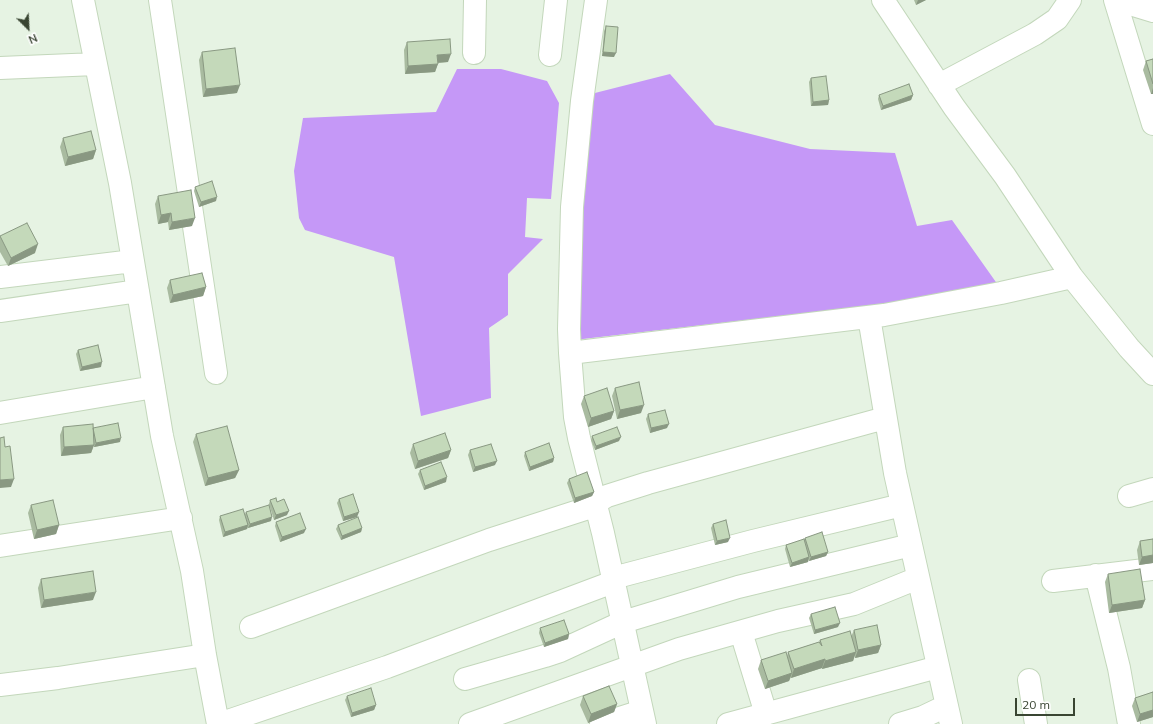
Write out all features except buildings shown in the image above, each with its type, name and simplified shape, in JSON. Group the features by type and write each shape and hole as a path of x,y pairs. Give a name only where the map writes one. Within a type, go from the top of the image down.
{"street":[{"path":"83,0 120,183 162,436 192,571 205,655 219,724 394,665 613,580 753,541 902,505"},
{"path":"160,0 216,373"},
{"path":"474,53 475,0"},
{"path":"550,55 556,0"},
{"path":"596,0 582,101 572,207 569,329 570,353 575,418 585,466 603,533 644,717 601,724"},
{"path":"883,0 939,85 1005,176 1072,277 1129,348 1153,374"},
{"path":"939,85 1035,34 1056,19 1070,0"},
{"path":"1116,0 1153,11"},
{"path":"1116,0 1153,124"},
{"path":"0,68 96,64"},
{"path":"0,277 133,261"},
{"path":"570,353 869,317 1001,293 1072,277"},
{"path":"0,311 138,291"},
{"path":"869,317 895,473 948,715 923,717 900,724"},
{"path":"0,413 154,387"},
{"path":"251,627 489,540 585,508 607,496 648,482 885,418"},
{"path":"1128,496 1153,489"},
{"path":"0,546 181,518"},
{"path":"465,679 546,656 623,622 738,587 910,545"},
{"path":"1053,581 1153,569"},
{"path":"1096,575 1119,668 1129,724"},
{"path":"470,724 632,665 778,621 854,604 918,578"},
{"path":"741,632 766,714"},
{"path":"0,685 58,678 205,655"},
{"path":"728,724 938,667"},
{"path":"1030,680 1036,724"}],"shaded area":[{"path":"457,69 501,69 547,81 559,103 551,199 527,198 525,237 543,239 508,274 508,315 489,328 491,398 421,416 394,257 305,230 299,218 294,171 303,118 436,112"},
{"path":"670,74 715,125 810,149 895,153 917,226 952,220 998,285 901,302 574,340 587,95"}]}
